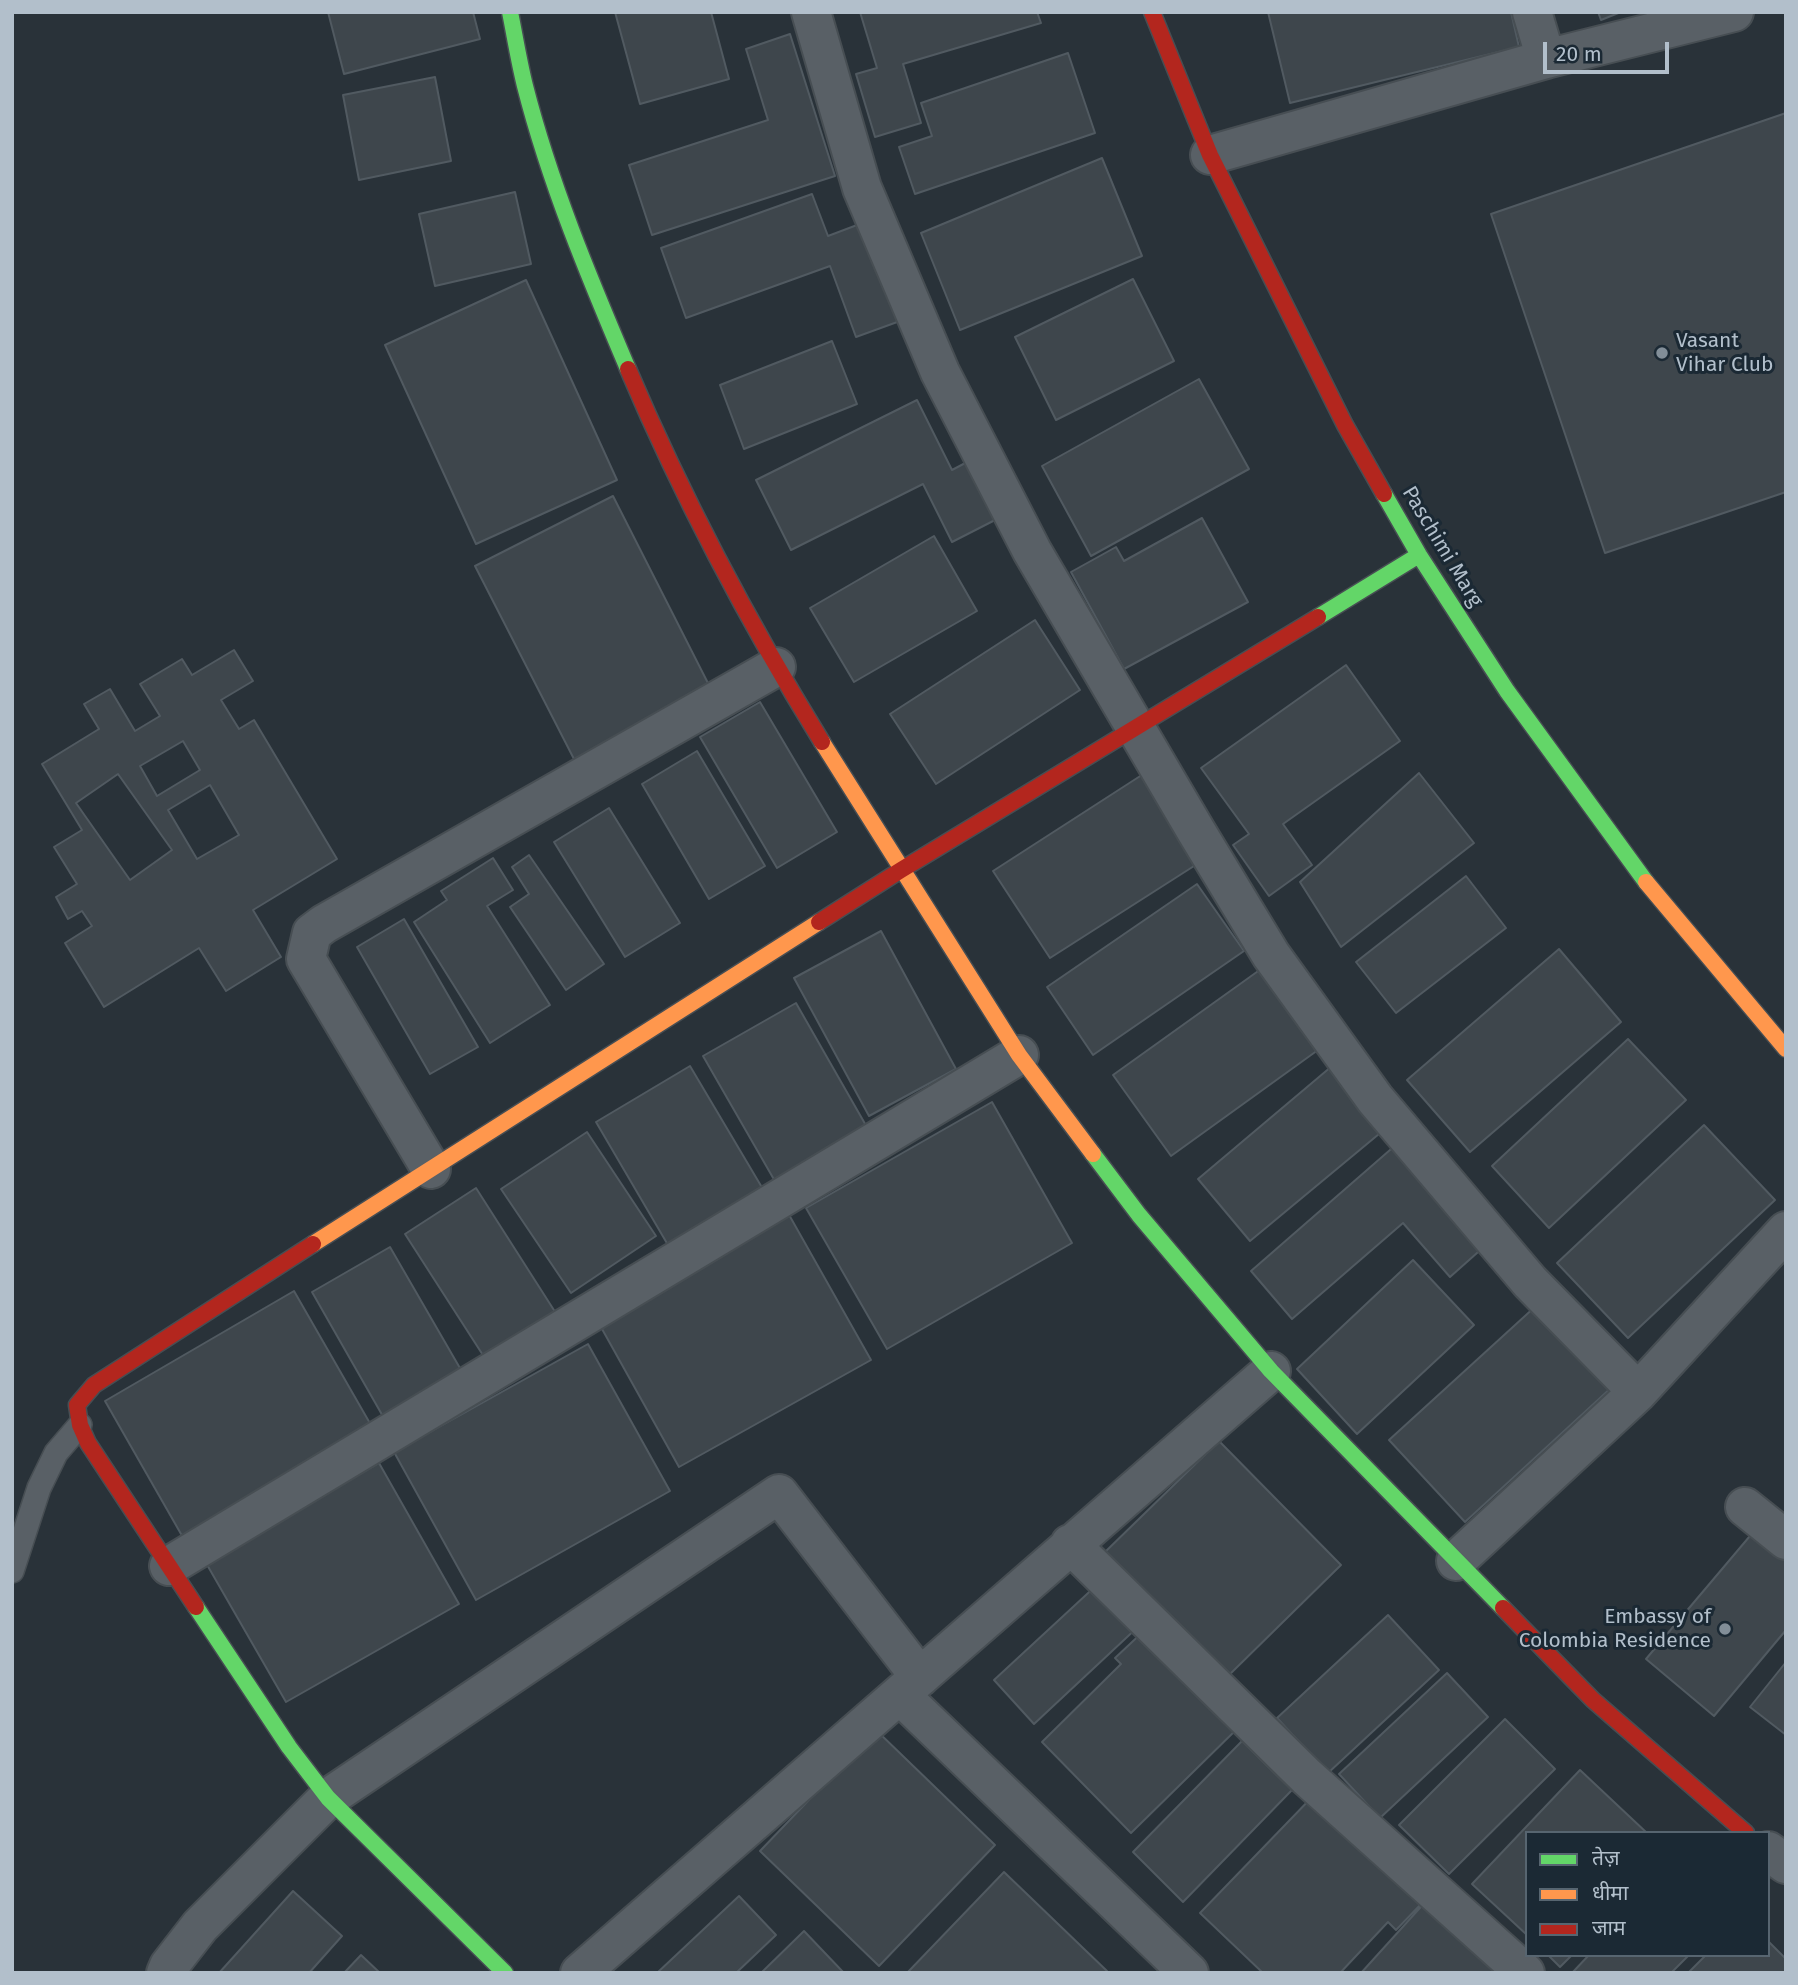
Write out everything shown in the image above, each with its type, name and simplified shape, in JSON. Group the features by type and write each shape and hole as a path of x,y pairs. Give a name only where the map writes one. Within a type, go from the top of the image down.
{"street":[{"path":"510,12 525,86 554,182 582,261 643,404 677,474 776,667 1019,1055 1139,1214 1271,1371 1593,1700 1744,1831"},
{"path":"811,12 862,188 940,372 1032,551 1271,955 1375,1098 1530,1282 1638,1392"},
{"name":"Paschimi Marg","path":"1152,12 1210,155 1345,425 1419,555 1507,691 1643,878 1786,1049"},
{"path":"1532,12 1546,59"},
{"path":"1210,155 1546,59 1734,12"},
{"path":"505,1973 328,1798 289,1747 89,1443 80,1425 77,1405 94,1385 901,870 1138,729 1419,555"},
{"path":"431,1169 306,959 312,933 776,667"},
{"path":"169,1566 1019,1055"},
{"path":"1456,1561 1638,1392 1786,1231"},
{"path":"580,1973 1271,1371"},
{"path":"166,1973 200,1926 328,1798 779,1494 910,1686 1189,1973"},
{"path":"1745,1507 1786,1540"},
{"path":"1070,1544 1307,1777 1525,1973"},
{"path":"1770,1852 1786,1864"}],"lane":[{"path":"12,1571 39,1488 56,1453 80,1425"}],"building":[{"path":"328,12 473,12 480,39 344,74"},
{"path":"615,12 711,12 729,79 640,104"},
{"path":"860,12 1037,12 1041,23 903,64 921,123 875,137 856,74 877,68"},
{"path":"1268,12 1511,12 1519,47 1290,103"},
{"path":"1598,12 1621,12 1601,20"},
{"path":"790,34 835,176 652,235 629,165 768,120 746,49"},
{"path":"1068,53 1095,133 915,194 899,147 932,136 921,103"},
{"path":"435,77 451,161 359,180 343,95"},
{"name":"Vasant Vihar Club","path":"1786,113 1786,492 1605,553 1491,214"},
{"path":"1102,158 1142,256 960,330 921,233"},
{"path":"515,192 531,264 435,286 419,214"},
{"path":"812,194 828,236 865,222 900,321 856,337 830,266 686,318 661,248"},
{"path":"1133,279 1174,361 1056,420 1015,337"},
{"path":"526,280 617,480 476,544 385,345"},
{"path":"832,341 857,404 744,449 720,385"},
{"path":"1199,379 1249,469 1091,556 1042,466"},
{"path":"917,400 952,470 971,460 999,518 952,542 923,484 791,550 756,480"},
{"path":"613,496 713,693 576,763 475,566"},
{"path":"1202,518 1248,602 1124,669 1071,572 1116,547 1124,561"},
{"path":"934,536 977,611 854,682 810,608"},
{"path":"1035,620 1080,690 936,784 890,714"},
{"path":"234,650 253,681 221,700 239,729 254,720 337,859 253,910 281,957 226,991 199,948 104,1007 65,943 92,926 82,911 68,919 56,897 77,884 54,847 82,830 42,764 99,729 84,704 110,689 135,731 160,716 140,684 182,659 192,675","holes":["183,741 200,770 157,796 140,766","118,774 172,850 130,880 76,803","210,785 239,835 197,859 168,810"]},
{"path":"1346,665 1400,741 1283,824 1312,865 1269,896 1233,845 1249,834 1201,768"},
{"path":"760,702 837,832 777,868 700,737"},
{"path":"697,751 765,866 709,899 642,784"},
{"path":"1148,771 1205,859 1050,958 993,871"},
{"path":"1419,773 1474,843 1341,947 1300,882"},
{"path":"609,808 680,923 625,957 554,842"},
{"path":"529,855 604,964 566,990 510,907 529,894 512,867"},
{"path":"493,858 513,890 487,906 550,1005 490,1043 414,922 447,900 441,891"},
{"path":"1466,876 1506,928 1396,1013 1356,962"},
{"path":"1197,884 1244,951 1093,1055 1047,987"},
{"path":"404,919 478,1047 430,1074 357,947"},
{"path":"881,931 956,1069 869,1116 794,978"},
{"path":"1559,949 1621,1022 1470,1152 1407,1080"},
{"path":"1261,969 1318,1050 1171,1156 1113,1075"},
{"path":"796,1003 868,1129 776,1183 703,1056"},
{"path":"1628,1039 1686,1100 1549,1228 1492,1166"},
{"path":"690,1066 770,1201 675,1257 596,1122"},
{"path":"1332,1066 1385,1129 1250,1241 1198,1179"},
{"path":"992,1102 1072,1243 887,1349 806,1208"},
{"path":"1704,1125 1775,1200 1628,1338 1557,1263"},
{"path":"587,1132 656,1236 571,1293 501,1189"},
{"path":"1398,1143 1486,1245 1450,1277 1403,1223 1292,1319 1251,1271"},
{"path":"476,1188 559,1318 488,1363 405,1234"},
{"path":"788,1213 871,1360 679,1467 597,1320"},
{"path":"390,1247 468,1382 389,1427 312,1292"},
{"path":"1413,1260 1474,1325 1357,1434 1297,1369"},
{"path":"294,1291 379,1439 189,1548 105,1401"},
{"path":"1537,1305 1612,1387 1465,1522 1389,1440"},
{"path":"588,1344 670,1491 476,1600 394,1452"},
{"path":"1219,1441 1341,1565 1226,1678 1104,1553"},
{"path":"379,1463 459,1604 286,1702 206,1563"},
{"path":"1755,1530 1786,1556 1786,1630 1714,1716 1646,1659"},
{"path":"1100,1582 1140,1625 1034,1724 994,1680"},
{"path":"1388,1615 1439,1670 1328,1773 1277,1718"},
{"path":"1147,1628 1242,1724 1131,1833 1042,1742 1121,1664 1115,1658"},
{"path":"1786,1662 1786,1735 1750,1707"},
{"path":"1447,1673 1488,1717 1380,1818 1339,1774"},
{"path":"1505,1719 1555,1769 1449,1874 1399,1825"},
{"path":"876,1730 995,1845 879,1966 760,1851"},
{"path":"1242,1741 1292,1790 1183,1902 1133,1852"},
{"path":"1580,1770 1645,1831 1525,1831 1525,1933 1472,1884"},
{"path":"1314,1795 1424,1901 1396,1930 1388,1922 1340,1973 1263,1973 1200,1913"},
{"path":"1004,1872 1107,1971 907,1973"},
{"path":"293,1891 342,1936 309,1973 219,1973"},
{"path":"739,1896 776,1935 736,1973 657,1973"},
{"path":"1428,1899 1509,1973 1361,1973"},
{"path":"804,1931 844,1973 761,1973"},
{"path":"1770,1943 1786,1959 1786,1973 1688,1973 1704,1957 1770,1957"},
{"path":"361,1955 380,1973 344,1973"},
{"path":"1550,1957 1570,1957 1560,1967"},
{"path":"1587,1957 1687,1957 1671,1973 1572,1973"}],"traffic: fast":[{"path":"510,12 525,86 546,159 585,265 628,369"},
{"path":"1384,494 1419,555 1507,691 1646,882"},
{"path":"1318,617 1419,555"},
{"path":"1093,1154 1139,1215 1271,1371 1503,1608"},
{"path":"196,1607 289,1747 328,1798 505,1973"}],"traffic: slow":[{"path":"822,742 1019,1055 1093,1154"},
{"path":"1646,882 1786,1049"},
{"path":"313,1244 819,922"}],"traffic: jam":[{"path":"1152,12 1210,155 1345,425 1384,494"},
{"path":"628,369 718,559 822,742"},
{"path":"819,922 1318,617"},
{"path":"196,1607 88,1443 80,1425 77,1405 94,1385 313,1244"},
{"path":"1503,1608 1593,1700 1744,1831"}],"place":[{"name":"Vasant Vihar Club","path":"1662,353"},
{"name":"Embassy of Colombia Residence","path":"1725,1629"}]}
